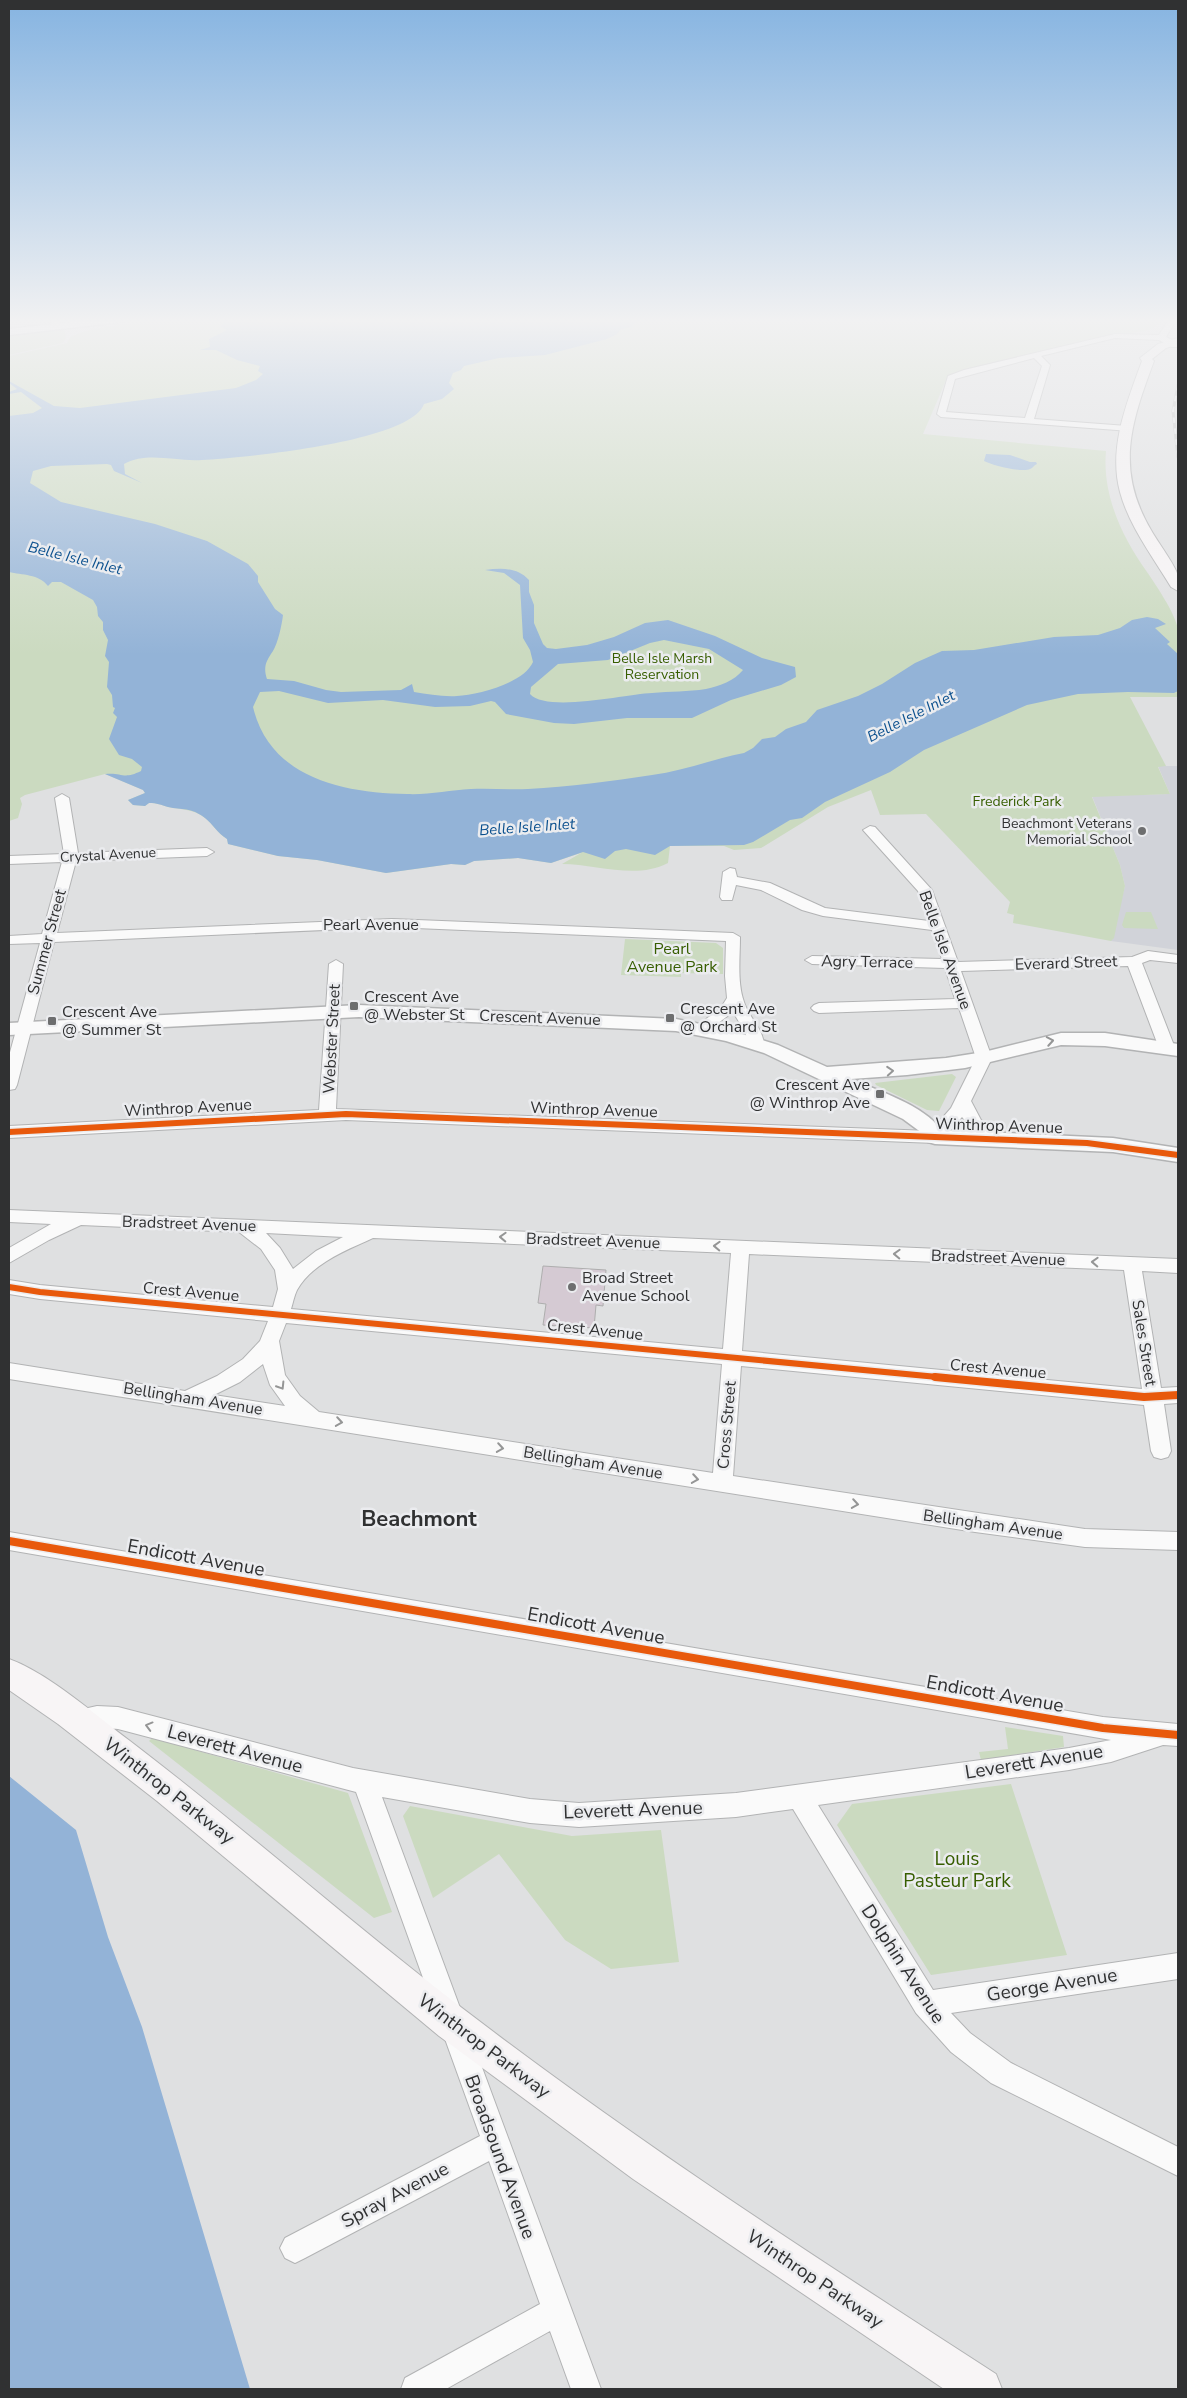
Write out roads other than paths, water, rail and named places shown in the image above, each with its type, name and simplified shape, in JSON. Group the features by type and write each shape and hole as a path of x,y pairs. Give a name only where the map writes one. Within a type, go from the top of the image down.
{"main road":[{"path":"1127,431 1123,469 1132,509 1178,586"},
{"name":"Winthrop Parkway","path":"9,1673 78,1720 206,1819 451,2022 552,2097 700,2202 981,2389"}],"street":[{"name":"Summer Street","path":"9,1085 16,1028 48,939 70,856 71,847 62,798"},
{"name":"Belle Isle Avenue","path":"870,830 925,890 984,1058"},
{"name":"Crystal Avenue","path":"9,860 70,856 207,852"},
{"path":"727,897 730,876 760,884 807,907 823,912 938,926"},
{"name":"Pearl Avenue","path":"9,940 377,924 733,937 735,997"},
{"name":"Everard Street","path":"952,966 1134,961 1148,955 1178,959"},
{"name":"Agry Terrace","path":"812,960 952,966"},
{"path":"1134,961 1173,1049"},
{"name":"Webster Street","path":"327,1114 336,964"},
{"path":"700,1029 726,1012 735,997"},
{"path":"735,997 740,1010 753,1029 756,1044"},
{"path":"819,1008 965,1003"},
{"name":"Crescent Avenue","path":"16,1028 366,1012 639,1022 700,1029 756,1044 824,1073 916,1118 929,1128 935,1137"},
{"name":"Crescent Avenue","path":"824,1073 903,1070 984,1058 1038,1043 1072,1038 1098,1039 1173,1049"},
{"path":"935,1137 958,1112 984,1058"},
{"path":"963,1102 974,1122 985,1133 996,1140"},
{"name":"Winthrop Avenue","path":"9,1132 327,1114 1113,1145 1178,1155"},
{"name":"Bradstreet Avenue","path":"9,1216 1178,1266"},
{"path":"9,1256 43,1234 80,1219"},
{"path":"243,1226 262,1239 276,1256 284,1274 287,1291"},
{"path":"188,1398 244,1368 261,1353 270,1342 287,1291 299,1274 316,1260 344,1244 371,1232"},
{"name":"Cross Street","path":"722,1483 741,1247"},
{"name":"Sales Street","path":"1132,1264 1161,1451"},
{"name":"Crest Avenue","path":"9,1287 40,1292 1152,1397 1178,1395"},
{"path":"270,1342 271,1364 277,1380 294,1404 315,1418"},
{"name":"Bellingham Avenue","path":"9,1371 1072,1537 1178,1541"},
{"name":"Endicott Avenue","path":"9,1541 1095,1726 1170,1734"},
{"name":"Leverett Avenue","path":"78,1720 97,1717 118,1718 365,1783 530,1811 579,1815 736,1805 1069,1759 1130,1746 1170,1734"},
{"name":"Broadsound Avenue","path":"365,1783 586,2389"},
{"name":"Dolphin Avenue","path":"799,1796 925,2004 958,2041 995,2069 1178,2162"},
{"name":"George Avenue","path":"925,2004 1178,1966"},
{"name":"Spray Avenue","path":"295,2248 495,2143"},
{"path":"416,2389 557,2311"}],"water":[{"name":"Belle Isle Inlet","path":"9,431 380,431 323,446 252,456 202,460 143,458 124,464 125,474 142,483 114,471 111,465 107,464 51,466 33,471 30,483 61,502 155,524 207,541 248,564 258,576 258,582 275,609 283,615 277,643 266,664 267,679 294,681 341,692 401,690 412,684 414,692 452,696 476,693 511,682 528,669 533,662 530,650 523,638 520,585 504,573 485,570 497,569 514,571 529,580 529,592 534,605 534,623 543,644 547,648 556,649 587,645 614,637 645,623 668,620 715,636 762,658 795,667 796,677 781,685 731,700 692,718 627,718 574,724 554,723 506,714 495,702 491,701 470,706 435,707 383,700 328,703 279,691 260,692 253,707 262,731 275,750 292,765 312,777 335,785 383,793 415,794 471,789 559,787 606,782 687,768 744,753 753,748 762,739 775,737 786,729 806,722 817,710 858,696 882,684 915,663 942,651 974,650 1054,637 1098,635 1120,628 1132,620 1147,617 1158,619 1166,624 1155,628 1170,642 1167,644 1178,654 1178,691 1174,693 1078,694 1027,705 924,750 890,772 825,802 802,818 790,820 753,842 744,845 670,846 655,855 626,849 615,851 605,859 583,852 551,863 518,858 474,861 465,865 451,864 386,873 317,860 278,856 228,844 227,839 200,814 154,803 149,803 145,806 133,805 128,800 145,793 143,790 105,774 130,775 141,771 142,767 132,759 119,755 109,739 117,717 113,713 115,708 113,707 112,695 107,687 109,662 105,656 108,640 103,630 103,622 98,616 97,607 93,600 61,582 52,582 48,586 35,577 9,572","holes":["664,640 709,649 743,670 726,682 699,690 659,692 569,702 553,702 539,699 530,694 531,687 558,664 608,660 650,643"]},
{"path":"986,454 1010,455 1030,462 1036,462 1037,464 1031,469 1026,470 1007,468 984,461"},
{"path":"9,1776 76,1830 108,1937 142,2027 250,2389 9,2389"}],"railway":[{"path":"1175,431 1178,457"}],"place":[{"name":"Beachmont Veterans Memorial School","path":"1142,831"},
{"name":"Crescent Ave @ Webster St","path":"354,1006"},
{"name":"Crescent Ave @ Orchard St","path":"670,1018"},
{"name":"Crescent Ave @ Summer St","path":"52,1021"},
{"name":"Crescent Ave @ Winthrop Ave","path":"880,1094"},
{"name":"Broad Street Avenue School","path":"572,1287"}],"district":[{"name":"Beachmont","path":"419,1519"}],"park label":[{"name":"Belle Isle Marsh Reservation","path":"662,666"},
{"name":"Frederick Park","path":"1017,801"},
{"name":"Pearl Avenue Park","path":"672,958"},
{"name":"Louis Pasteur Park","path":"957,1870"}]}
